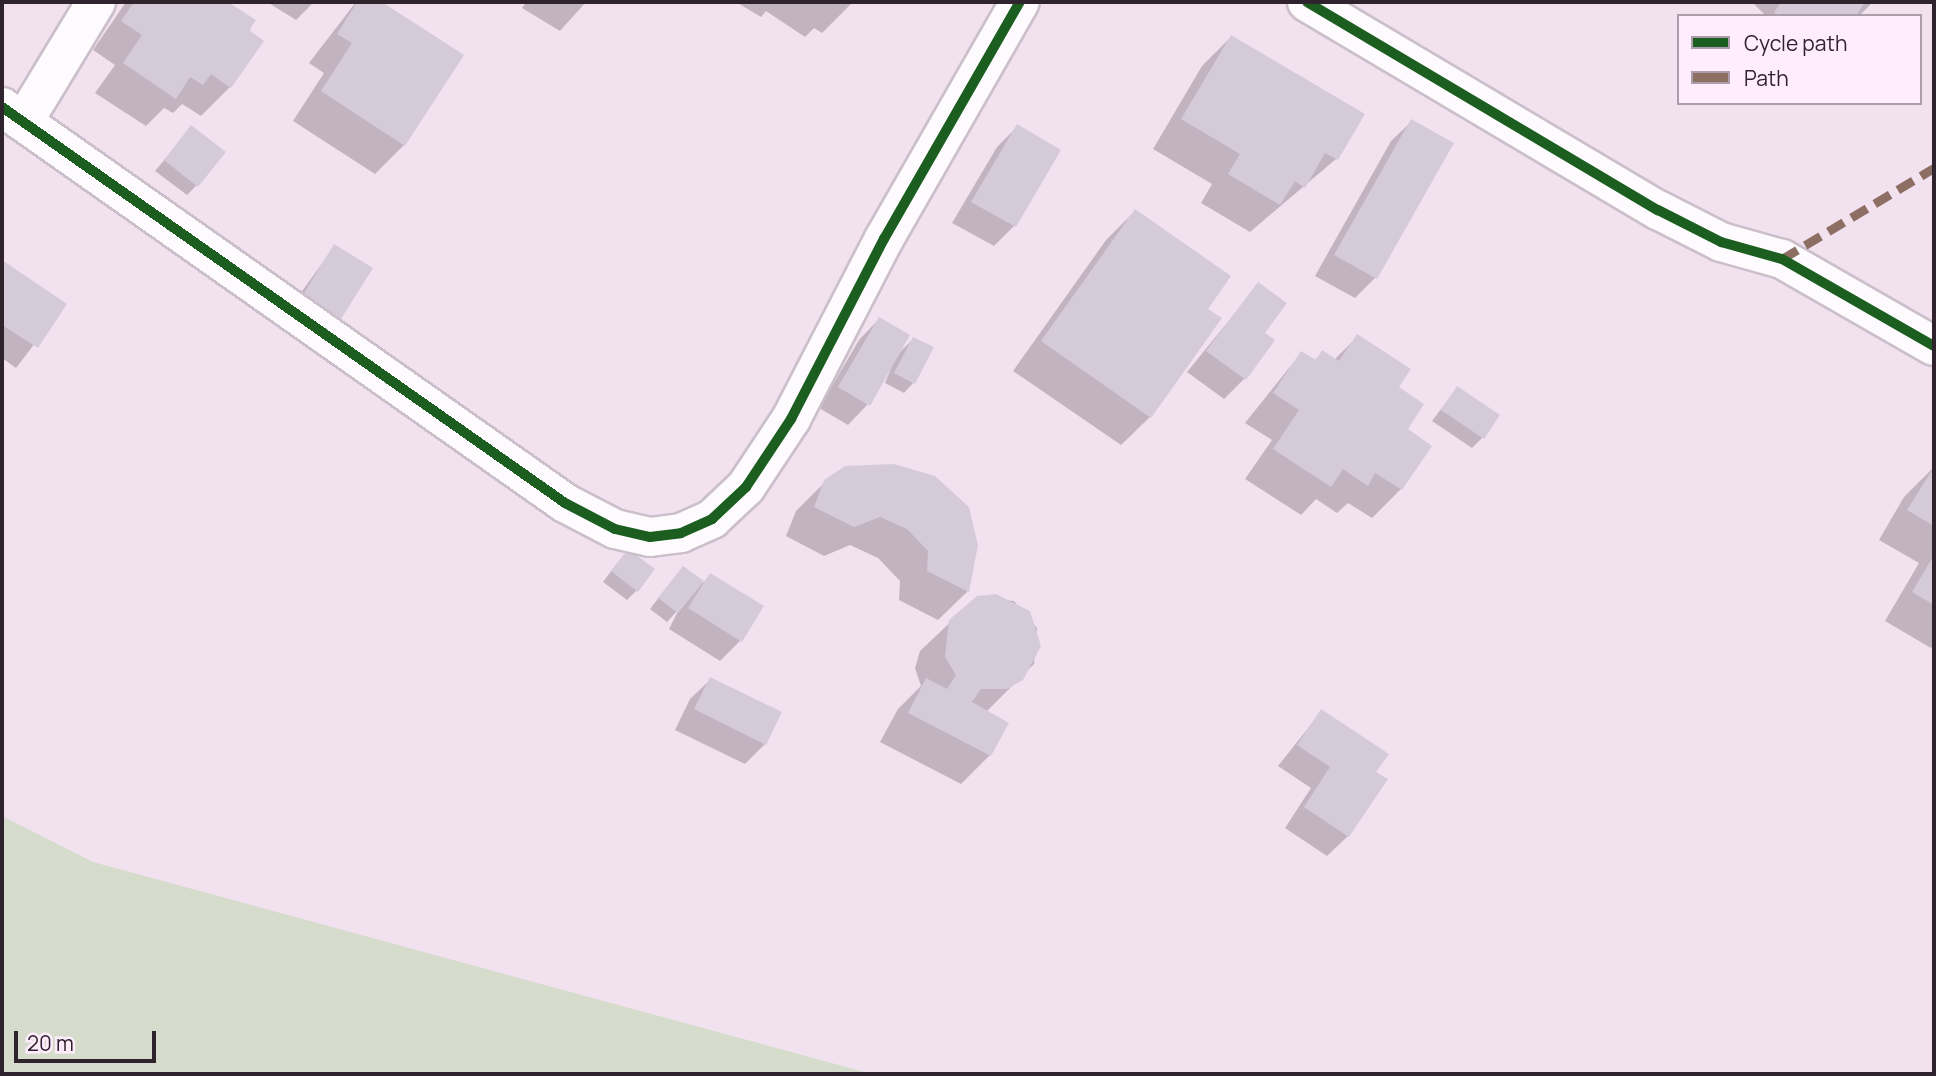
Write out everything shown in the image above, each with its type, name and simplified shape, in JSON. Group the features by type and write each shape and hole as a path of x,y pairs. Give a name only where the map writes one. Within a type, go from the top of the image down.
{"street":[{"path":"96,2 13,114 565,503 615,529 650,537 681,533 728,506 791,419 884,239 1020,2"},
{"path":"1307,2 1658,210 1721,242 1782,259 1934,346"}],"green space":[{"path":"2,816 93,862 872,1074 2,1074"}],"building":[{"path":"134,2 228,2 256,20 249,30 264,41 231,88 211,74 203,85 190,77 176,99 123,63 142,35 121,21"},
{"path":"357,2 382,2 464,55 405,146 321,91 352,43 337,34"},
{"path":"1781,2 1865,2 1857,14 1774,13"},
{"path":"1231,35 1365,114 1338,160 1325,153 1305,188 1295,181 1280,205 1228,174 1240,154 1181,119"},
{"path":"1411,119 1454,143 1377,279 1334,255"},
{"path":"1017,124 1061,150 1016,227 971,202"},
{"path":"191,125 226,152 198,187 164,160"},
{"path":"1135,209 1231,276 1208,309 1222,318 1151,418 1041,341"},
{"path":"334,244 373,268 341,319 303,295"},
{"path":"2,260 67,304 38,348 2,325"},
{"path":"1258,282 1287,303 1265,333 1275,340 1246,380 1206,351"},
{"path":"879,317 910,335 870,406 838,387"},
{"path":"1357,334 1411,369 1399,387 1424,404 1408,429 1432,446 1402,490 1375,473 1368,486 1343,469 1331,487 1273,449 1299,410 1273,393 1301,351 1316,360 1322,350 1339,361"},
{"path":"913,337 934,347 915,384 894,373"},
{"path":"1457,386 1500,415 1484,439 1441,410"},
{"path":"894,464 935,476 969,507 978,545 969,592 927,571 928,551 907,529 880,517 854,527 814,507 824,480 845,466"},
{"path":"1934,467 1934,526 1907,510"},
{"path":"628,549 655,569 638,592 611,571"},
{"path":"1934,555 1934,605 1912,592"},
{"path":"683,566 704,581 678,613 658,598"},
{"path":"710,573 764,606 742,642 688,608"},
{"path":"996,594 1030,611 1041,646 1023,680 1007,689 981,689 972,702 1009,723 991,756 908,713 926,678 947,689 956,675 945,657 949,620 977,596"},
{"path":"710,677 782,712 766,745 694,709"},
{"path":"1321,709 1389,754 1376,772 1388,779 1349,837 1304,807 1330,767 1297,745"}],"marked path":[{"path":"1782,259 1934,168"}],"cycle path":[{"path":"2,107 565,503 615,529 650,537 681,533 712,519 746,487 791,419 884,239 1020,2"},
{"path":"1307,2 1658,210 1721,242 1782,259 1934,346"}]}
